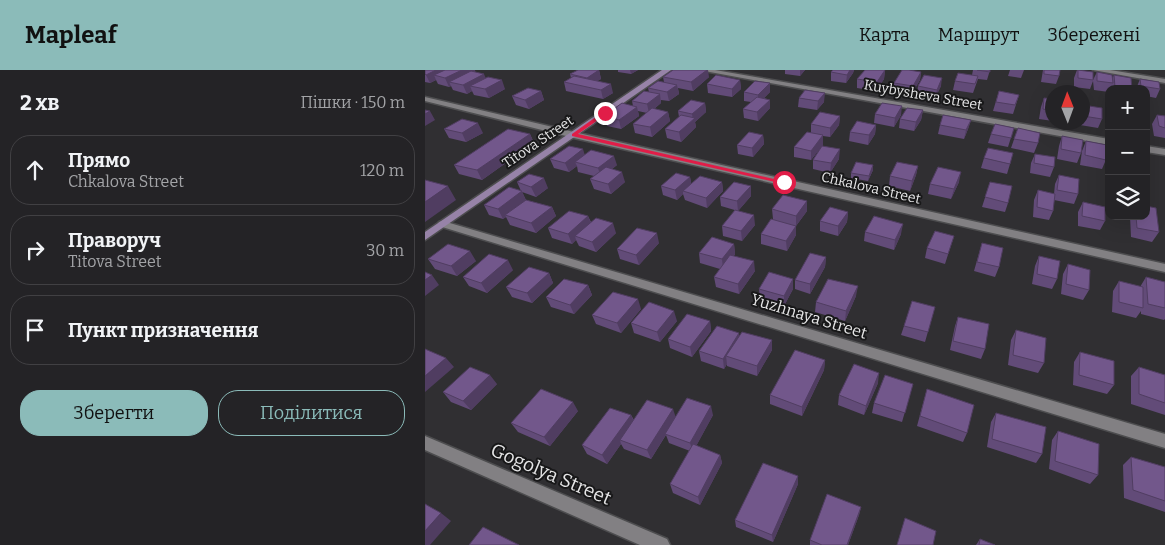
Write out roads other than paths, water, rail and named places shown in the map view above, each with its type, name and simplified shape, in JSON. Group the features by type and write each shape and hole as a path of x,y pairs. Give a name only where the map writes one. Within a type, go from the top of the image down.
{"main road":[{"name":"Titova Street","path":"425,237 667,70"}],"street":[{"name":"Kuybysheva Street","path":"703,70 1105,141"},
{"path":"1097,70 1165,81"},
{"name":"Chkalova Street","path":"425,98 574,135 1165,268"},
{"path":"1150,150 1165,152"},
{"name":"Yuzhnaya Street","path":"443,224 1165,441"},
{"name":"Gogolya Street","path":"425,443 661,545"}]}
